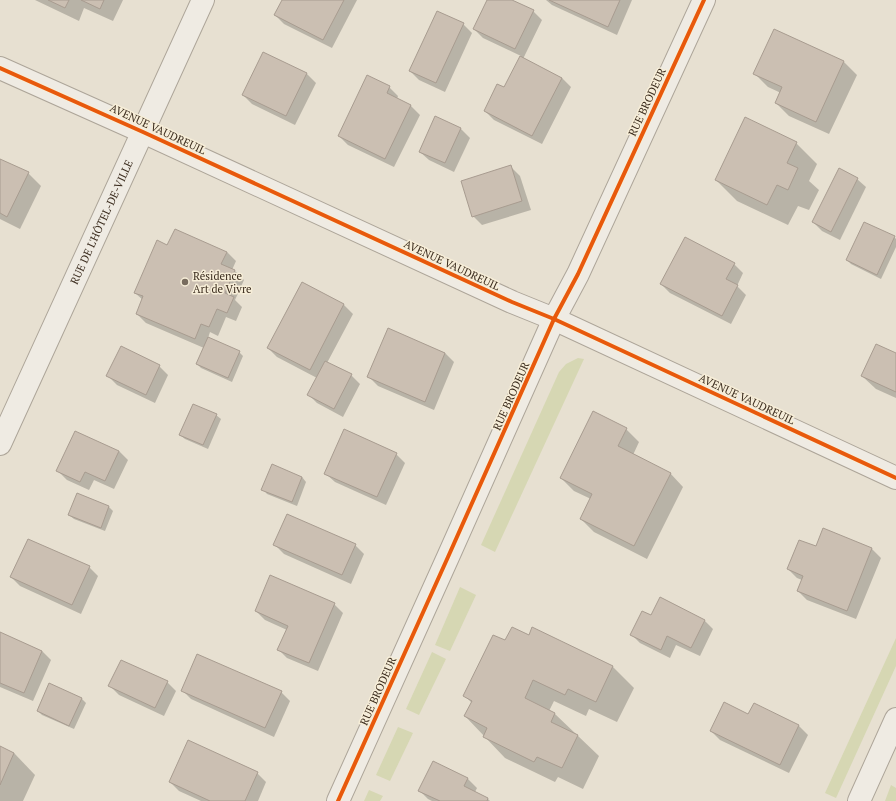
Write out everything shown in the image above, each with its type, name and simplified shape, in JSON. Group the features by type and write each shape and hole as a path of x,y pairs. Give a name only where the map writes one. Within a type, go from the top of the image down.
{"street":[{"name":"RUE DE L'HÔTEL-DE-VILLE","path":"0,444 203,0"},
{"name":"RUE BRODEUR","path":"338,801 554,319 578,274 704,0"},
{"name":"AVENUE VAUDREUIL","path":"0,68 143,132 512,302 554,319 896,478"},
{"path":"858,801 896,720"}],"green space":[{"path":"578,358 584,359 495,552 481,545 559,372 566,364"},
{"path":"460,587 476,595 450,651 435,645"},
{"path":"896,638 896,666 836,798 825,793"},
{"path":"432,652 446,659 419,715 406,709"},
{"path":"398,727 413,733 390,781 376,775"},
{"path":"891,785 896,788 896,801 885,801"},
{"path":"369,790 383,796 380,801 364,801"}],"building":[{"path":"48,0 69,0 65,8"},
{"path":"81,0 104,0 100,9"},
{"path":"282,0 344,0 323,40 274,15"},
{"path":"487,0 512,0 534,10 515,49 473,29"},
{"path":"549,0 620,0 608,27"},
{"path":"437,11 464,23 436,83 409,71"},
{"path":"774,29 844,61 816,122 775,103 782,87 753,74"},
{"path":"263,52 307,73 286,116 242,95"},
{"path":"520,56 562,78 532,136 484,111 497,84 504,87"},
{"path":"367,75 390,86 387,93 411,105 385,159 338,136"},
{"path":"435,116 461,128 445,163 419,152"},
{"path":"745,117 797,142 787,163 798,168 788,190 777,185 767,205 715,180"},
{"path":"0,159 29,172 7,217 0,213"},
{"path":"511,165 522,201 472,217 461,181"},
{"path":"839,168 858,178 831,232 812,222"},
{"path":"864,222 895,236 877,275 846,260"},
{"name":"Résidence Art de Vivre","path":"175,229 227,252 221,264 235,270 225,293 234,297 227,313 217,309 209,327 201,324 195,339 136,314 143,296 134,293 157,240 167,245"},
{"path":"685,237 735,263 726,279 738,285 722,316 660,284"},
{"path":"302,282 344,304 310,370 267,348"},
{"path":"388,328 445,353 425,402 367,377"},
{"path":"208,337 240,351 228,378 196,364"},
{"path":"876,344 896,353 896,392 861,376"},
{"path":"121,346 160,365 146,395 106,376"},
{"path":"325,361 352,374 334,409 307,395"},
{"path":"193,404 217,414 203,445 179,435"},
{"path":"593,411 627,428 618,446 671,473 634,546 580,519 592,494 560,478"},
{"path":"344,429 397,453 377,497 324,474"},
{"path":"75,431 119,451 105,481 85,472 80,482 56,471"},
{"path":"272,464 302,477 292,502 261,490"},
{"path":"77,493 109,506 101,528 68,515"},
{"path":"287,514 356,544 342,575 273,545"},
{"path":"823,528 872,548 847,611 797,591 803,576 787,569 799,540 816,546"},
{"path":"28,539 90,566 72,605 10,577"},
{"path":"270,575 335,603 309,663 277,650 288,626 255,611"},
{"path":"660,597 705,620 691,648 667,636 661,650 630,635 642,611 651,615"},
{"path":"512,627 529,635 532,627 613,666 596,702 568,689 565,695 533,680 525,698 555,713 551,722 578,735 562,768 537,757 534,762 483,737 487,728 464,716 472,701 463,696 493,635 505,640"},
{"path":"0,632 42,651 24,693 0,683"},
{"path":"197,654 282,691 265,728 181,691"},
{"path":"121,660 168,681 155,708 108,686"},
{"path":"49,683 82,698 69,726 37,711"},
{"path":"724,702 748,714 754,703 799,725 780,765 710,731"},
{"path":"188,740 258,772 245,801 210,801 169,782"},
{"path":"0,746 14,753 0,785"},
{"path":"433,761 468,778 464,786 488,798 487,801 440,801 418,791"}],"cycle path":[{"path":"338,801 554,319 578,274 704,0"},
{"path":"0,68 143,132 512,302 554,319 896,478"}],"place":[{"name":"Résidence Art de Vivre","path":"185,282"}]}
